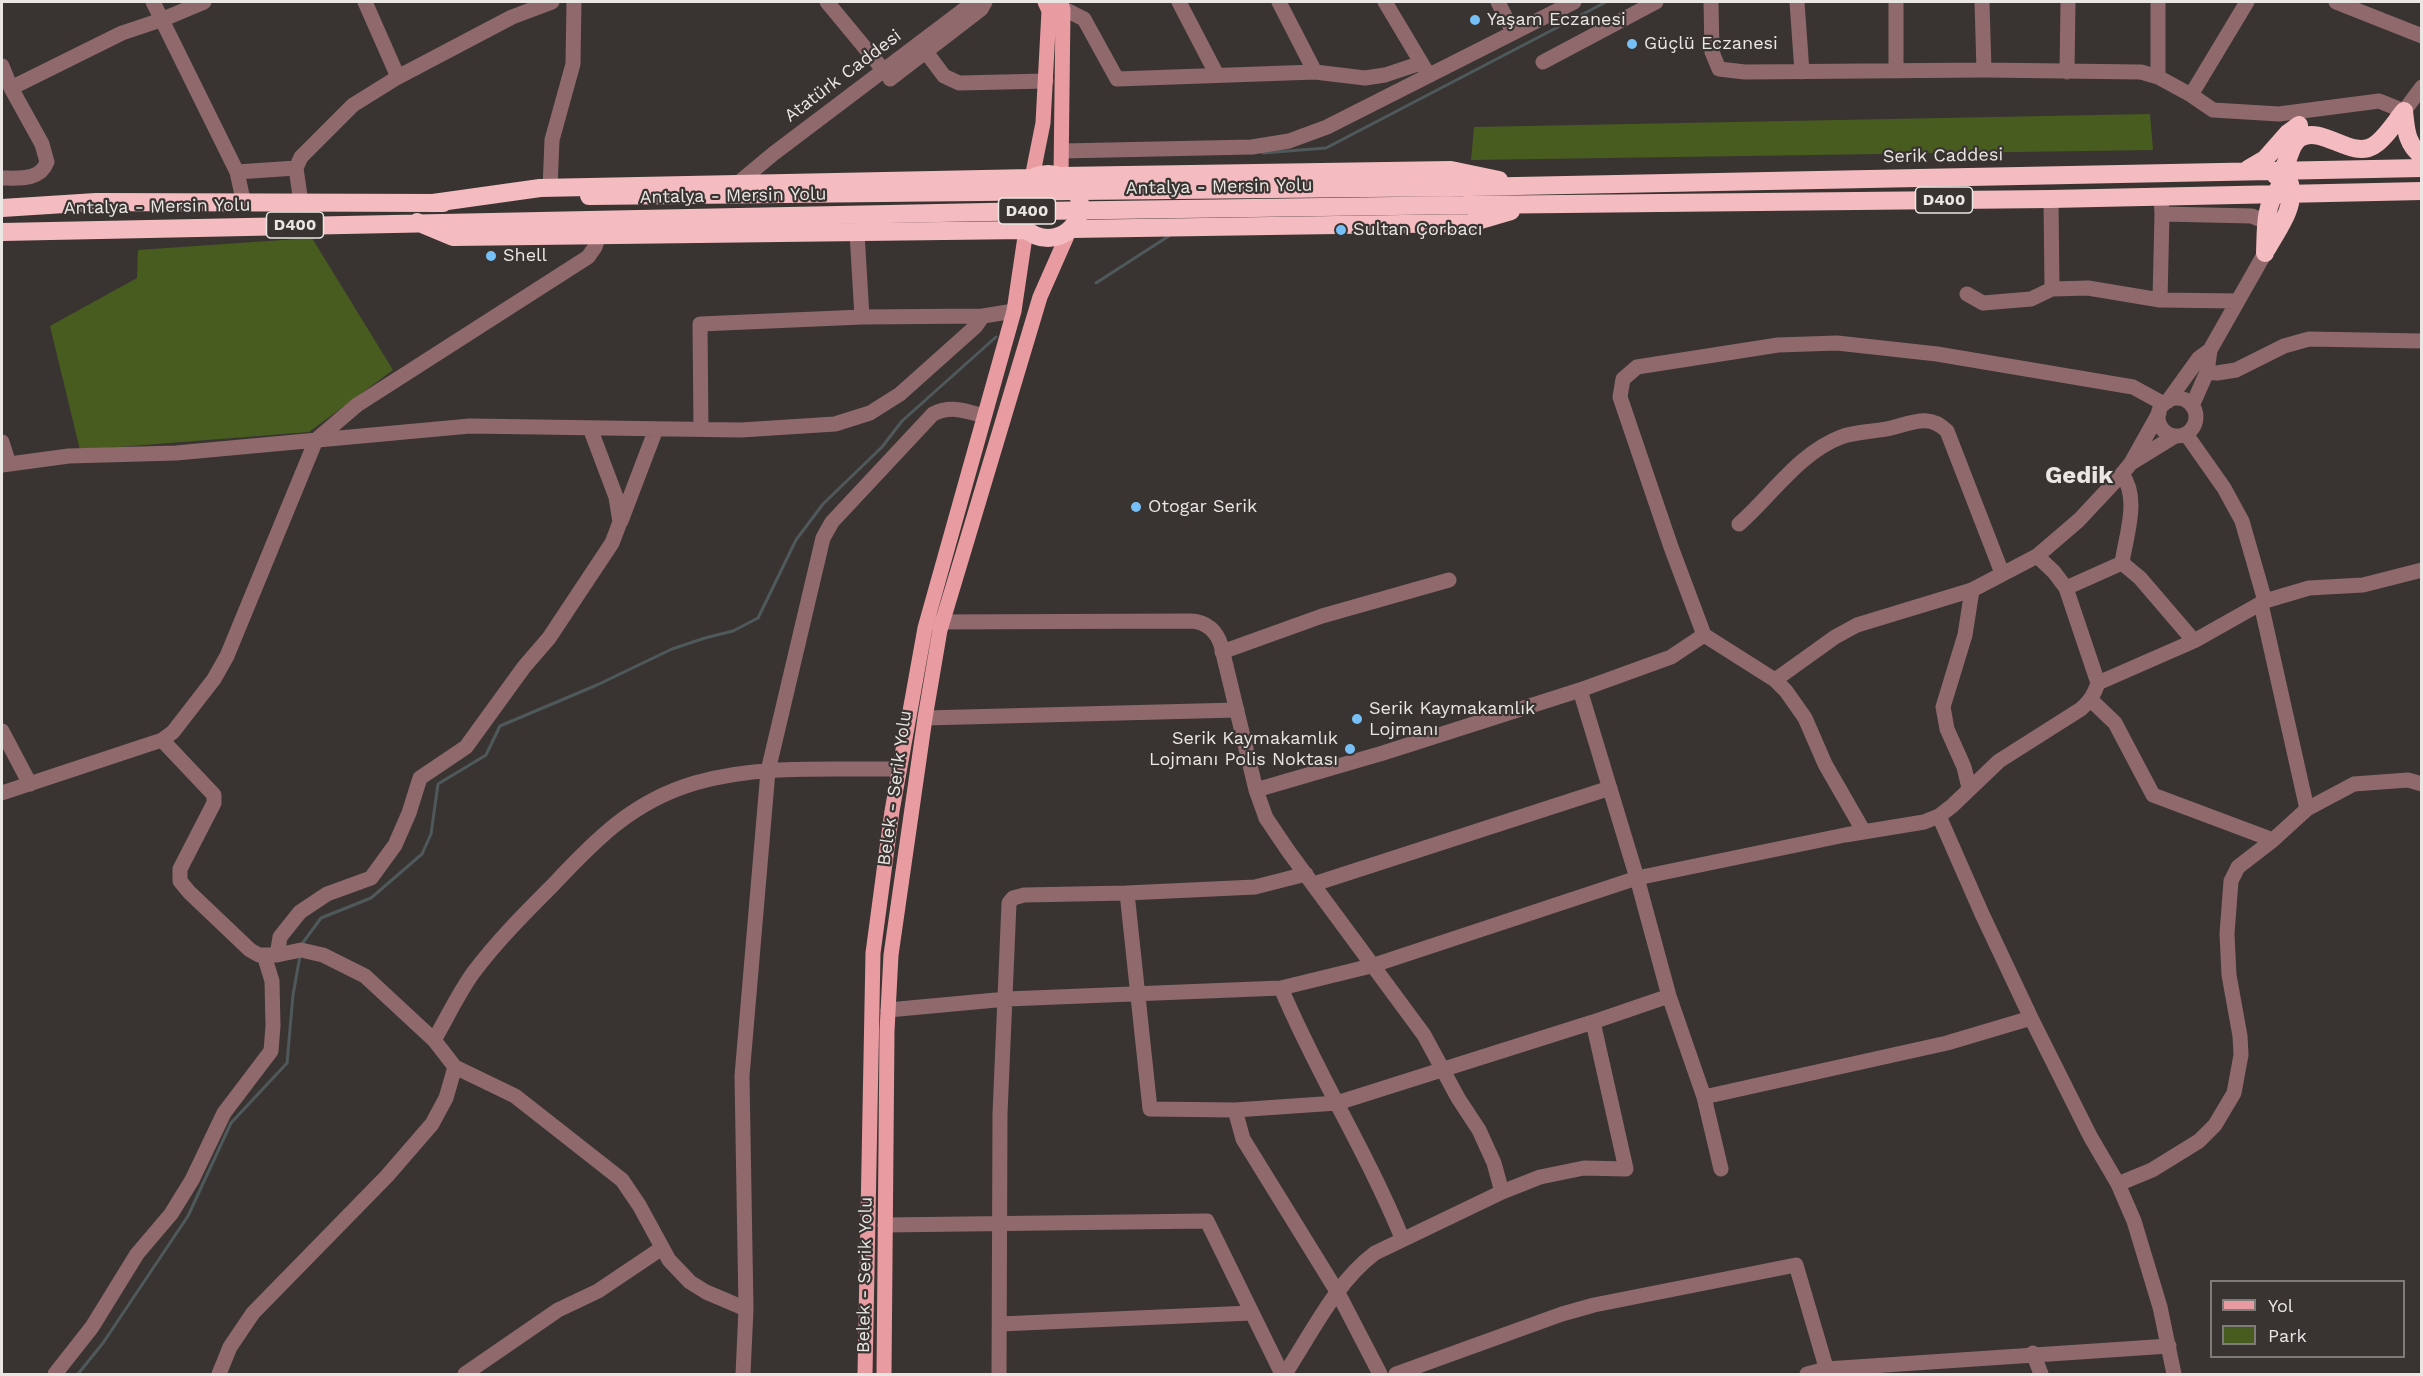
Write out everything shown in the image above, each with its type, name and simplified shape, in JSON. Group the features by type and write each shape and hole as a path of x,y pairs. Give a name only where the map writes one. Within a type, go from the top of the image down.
{"highway":[{"path":"2244,171 2265,159 2296,126 2312,123 2360,138 2367,136 2384,121 2404,111"},
{"path":"2404,111 2407,138 2421,156"},
{"path":"2265,253 2266,222 2293,146 2300,138 2313,135 2362,149 2372,146 2404,111"},
{"path":"2265,253 2289,209 2272,159 2279,143"},
{"path":"432,203 550,188 1032,178 1041,174 1061,176 1451,170 1531,195"},
{"name":"Serik Caddesi","path":"1531,195 2051,199 2111,197 2161,206 2280,182 2421,170"},
{"name":"Serik Caddesi","path":"1466,196 2244,171 2328,193 2421,191"},
{"path":"594,228 857,233 1026,230 1044,238 1063,235 1079,216 1080,200 1073,186 1061,176"},
{"path":"1026,230 1020,222 1016,202 1018,193 1032,178"},
{"path":"2111,197 2141,189 2280,182"},
{"path":"2265,253 2276,244 2297,207 2304,201 2328,193"},
{"path":"1070,229 1470,223 1531,195"},
{"name":"Antalya - Mersin Yolu","path":"2,208 96,202 432,203 589,196 1466,196"},
{"name":"Antalya - Mersin Yolu","path":"2,232 417,222 594,228 1466,196"}],"main road":[{"path":"1032,178 1043,123 1054,6"},
{"path":"1054,6 1062,152 1061,176"},
{"name":"Belek - Serik Yolu","path":"884,1374 888,1010 891,955 925,718 942,622 1040,297 1070,229"},
{"name":"Belek - Serik Yolu","path":"865,1374 873,953 899,769 926,622 1014,311 1026,230"}],"street":[{"path":"153,2 237,172 244,204"},
{"path":"11,88 122,33 204,2"},
{"path":"365,2 398,77"},
{"path":"301,203 296,168 301,157 353,105 398,77 512,17 552,2"},
{"path":"550,188 552,140 573,64 574,2"},
{"path":"827,2 887,75 926,52 981,9 975,2"},
{"name":"Atatürk Caddesi","path":"736,184 820,119 887,75 975,2"},
{"path":"1179,2 1217,75"},
{"path":"1280,2 1315,72"},
{"path":"1385,2 1424,69"},
{"path":"1498,2 1513,32"},
{"path":"1062,152 1252,147 1279,143 1327,127 1424,69 1513,32 1574,2"},
{"path":"1543,62 1656,2"},
{"path":"1711,2 1712,52 1719,69 1745,72 1984,70 2141,72 2158,77 2213,110 2279,114 2379,101 2404,111 2421,87"},
{"path":"1797,2 1802,72"},
{"path":"1896,2 1896,71"},
{"path":"1982,2 1984,70"},
{"path":"2067,72 2068,2"},
{"path":"2158,2 2158,77"},
{"path":"2191,95 2247,2"},
{"path":"2336,2 2421,36"},
{"path":"1054,6 1077,14 1088,22 1116,79 1315,72 1365,78 1424,69"},
{"path":"926,52 944,76 959,83 1046,81"},
{"path":"2,66 11,88 42,144 47,162 40,173 33,176 2,178"},
{"path":"237,172 296,168"},
{"path":"2051,199 2052,289"},
{"path":"2160,300 2161,206 2252,216 2266,222"},
{"path":"2,793 162,740 173,732 214,679 227,657 316,440 357,405 588,257 595,247 594,228"},
{"path":"857,233 862,317"},
{"path":"2126,469 2181,435 2195,422 2192,406 2207,372 2210,351 2265,253"},
{"path":"1966,294 1983,303 2003,303 2031,299 2052,289 2088,288 2160,300 2237,301"},
{"path":"701,429 700,324 862,317 983,316 1014,311"},
{"path":"2,442 5,465 69,456 176,453 470,426 656,429 814,427 835,424 870,413 900,394 975,327 983,316"},
{"path":"2207,372 2236,370 2284,345 2309,339 2421,341"},
{"path":"1864,832 1825,764 1796,704 1775,680 1704,635 1671,547 1620,397 1623,379 1637,368 1778,345 1837,343 1937,354 2133,387 2164,406"},
{"path":"1775,680 1834,637 1857,626 1972,590 2037,556 2079,520 2126,469 2164,406 2199,358 2210,351"},
{"path":"2164,406 2179,399 2192,406"},
{"path":"2164,406 2162,428 2181,435 2223,488 2242,521 2263,602 2307,809"},
{"path":"743,1374 746,1309 742,1076 768,771 823,538 829,527 933,414 944,409 955,408 984,416"},
{"path":"1739,524 1796,466 1830,442 1857,433 1927,420 1935,422 1947,431 2002,573"},
{"path":"590,428 616,497 620,522"},
{"path":"55,1374 92,1327 137,1254 171,1214 192,1180 224,1113 271,1051 273,1026 271,955 280,938 300,912 327,894 371,878 395,845 409,813 420,778 466,747 524,667 549,638 588,583 612,543 656,429"},
{"path":"2122,563 2132,499 2126,469"},
{"path":"888,1010 1006,999 1281,988 1371,966 1637,878 1924,822 1939,816 1999,761 2081,709 2091,700 2098,683 2066,588 2054,572 2037,556"},
{"path":"2066,588 2122,563"},
{"path":"2122,563 2140,578 2194,641"},
{"path":"2098,683 2194,641 2263,602 2309,588 2362,585 2421,570"},
{"path":"1222,652 1322,616 1449,580"},
{"path":"1969,788 1964,767 1947,729 1943,707 1965,635 1972,590"},
{"path":"926,622 1198,621 1214,631 1222,652 1256,790 1266,818 1371,966 1424,1035 1487,1146 1502,1192"},
{"path":"1256,790 1377,755 1580,690 1671,657 1704,635"},
{"path":"1580,690 1637,878 1669,996 1704,1097 1721,1169"},
{"path":"2091,700 2115,723 2153,795 2273,840"},
{"path":"925,718 1237,710"},
{"path":"2,731 30,784"},
{"path":"162,740 214,795 214,803 180,869 180,881 189,892 250,950 259,955 301,950 323,955 365,976 434,1040 455,1067 515,1096 609,1168 630,1190 662,1248 678,1271 690,1282 706,1292 746,1309"},
{"path":"434,1040 474,973 504,936 596,840 623,817 660,796 694,783 723,776 768,771 899,769"},
{"path":"2118,1184 2152,1170 2199,1141 2215,1125 2234,1093 2241,1055 2227,953 2231,881 2238,867 2273,840 2307,809 2354,784 2408,780 2421,784"},
{"path":"999,1374 1000,1114 1009,903 1013,898 1024,895 1255,887 1310,879 1610,788"},
{"path":"1939,816 2031,1018 2090,1136 2118,1184 2141,1243 2169,1346 2174,1374"},
{"path":"1127,893 1150,1108 1235,1110 1337,1103 1669,996"},
{"path":"1281,988 1301,1035 1372,1171 1402,1238"},
{"path":"1704,1097 1956,1041 2031,1018"},
{"path":"885,1225 1206,1221 1283,1374 1338,1293 1363,1262 1375,1253 1402,1238 1540,1177 1570,1169 1626,1169 1593,1022"},
{"path":"219,1374 230,1347 253,1312 387,1176 432,1124 446,1098 455,1067"},
{"path":"1235,1110 1243,1139 1338,1293 1380,1374"},
{"path":"465,1374 558,1310 598,1291 662,1248"},
{"path":"1396,1374 1594,1305 1796,1265 1827,1372"},
{"path":"1000,1324 1251,1312"},
{"path":"1807,1374 2033,1353 2169,1346"},
{"path":"2033,1353 2041,1374"}],"green space":[{"path":"2150,114 2153,150 1471,160 1474,127"},
{"path":"312,238 393,370 309,432 80,450 50,326 137,278 138,250"}],"waterway":[{"path":"1263,153 1326,148 1606,2"},
{"path":"1096,283 1172,234"},
{"path":"302,944 321,918 371,898 422,854 431,834 438,784 486,755 500,726 597,685 672,649 733,631 758,618 796,540 823,504 882,447 902,421 996,337"},
{"path":"78,1374 103,1343 188,1216 231,1123 287,1063 293,995 300,956"}],"place":[{"name":"Yaşam Eczanesi","path":"1475,20"},
{"name":"Güçlü Eczanesi","path":"1632,44"},
{"name":"Sultan Çorbacı","path":"1341,230"},
{"name":"Shell","path":"491,256"},
{"name":"Otogar Serik","path":"1136,507"},
{"name":"Serik Kaymakamlık Lojmanı","path":"1357,719"},
{"name":"Serik Kaymakamlık Lojmanı Polis Noktası","path":"1350,749"}],"district":[{"name":"Gedik","path":"2079,476"}]}
